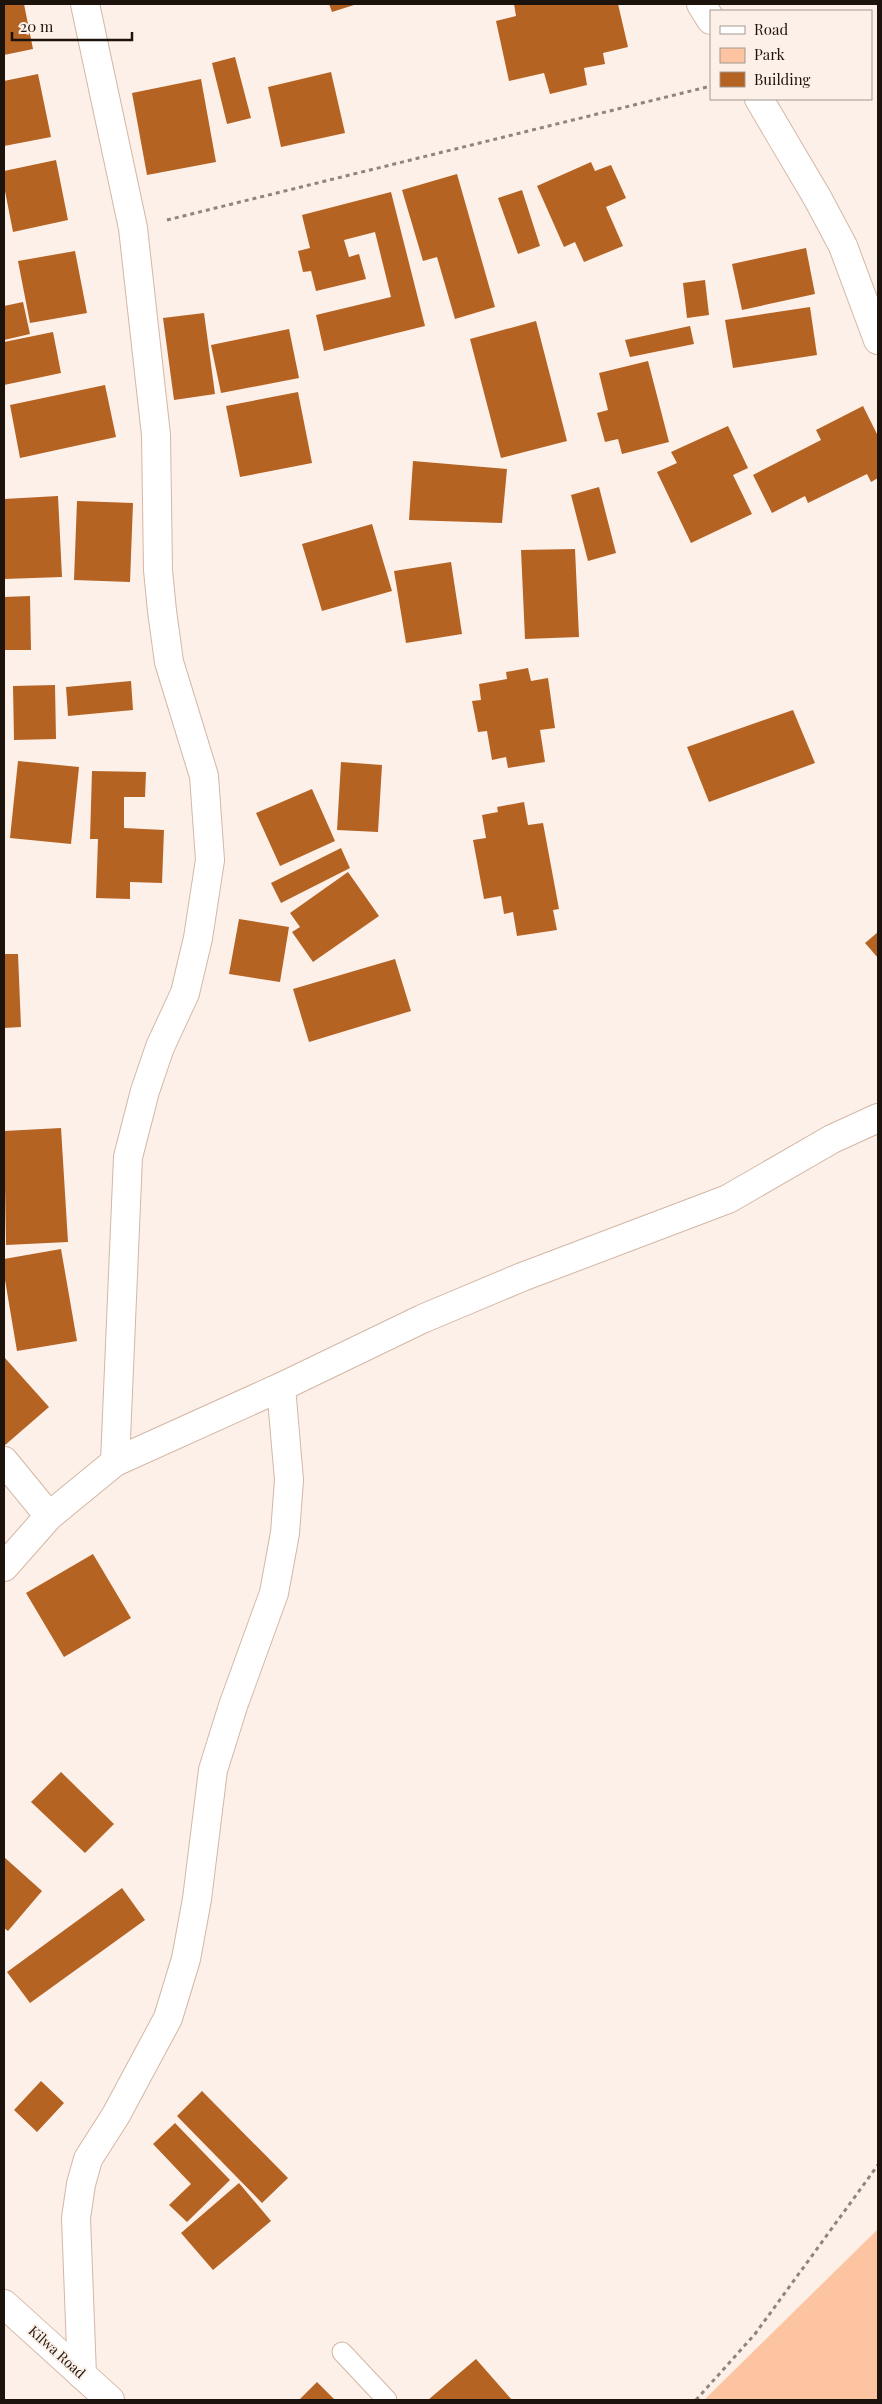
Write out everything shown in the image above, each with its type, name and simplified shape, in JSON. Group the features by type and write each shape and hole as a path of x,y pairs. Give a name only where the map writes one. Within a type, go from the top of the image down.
{"main road":[{"path":"86,4 133,228 156,435 158,570 162,611 169,662 204,776 210,860 198,938 185,993 160,1047 145,1091 128,1158 115,1462"},
{"path":"701,4 710,18"},
{"path":"760,100 814,190 843,246 878,340"},
{"path":"4,1567 49,1516 115,1462 281,1387 431,1316 531,1274 728,1199 832,1139 878,1118"},
{"path":"82,2375 76,2218 81,2184 88,2159 116,2115 168,2018 186,1959 197,1898 214,1770 233,1706 274,1594 285,1533 289,1480 281,1387"},
{"path":"4,1461 49,1516"},
{"name":"Kilwa Road","path":"4,2304 110,2400"}],"lane":[{"path":"342,2352 387,2400"}],"path":[{"path":"133,228 710,86"},
{"path":"696,2400 755,2334 878,2165"}],"green space":[{"path":"878,2229 878,2400 704,2400"}],"building":[{"path":"4,4 24,4 33,49 4,55"},
{"path":"329,4 357,4 332,12"},
{"path":"514,4 618,4 628,47 603,53 605,64 584,68 587,85 550,94 544,73 509,81 496,21 516,16"},
{"path":"235,57 251,118 227,124 212,63"},
{"path":"331,72 345,133 281,147 268,87"},
{"path":"38,74 51,137 4,146 4,81"},
{"path":"201,79 216,162 147,175 132,93"},
{"path":"56,160 68,220 13,232 4,186 4,171"},
{"path":"591,162 595,171 611,165 626,198 606,207 623,246 584,262 575,242 564,247 537,186"},
{"path":"457,174 495,307 455,319 437,257 423,261 402,190"},
{"path":"522,190 540,246 518,254 498,198"},
{"path":"391,192 425,326 324,351 316,315 391,297 375,232 344,240 349,257 359,254 366,279 316,291 311,271 303,272 298,251 310,248 302,215"},
{"path":"806,248 815,294 742,310 732,264"},
{"path":"75,251 87,313 30,323 18,261"},
{"path":"705,280 709,315 687,318 683,283"},
{"path":"23,302 30,334 4,340 4,306"},
{"path":"810,307 817,355 733,368 725,320"},
{"path":"204,313 215,394 174,400 163,318"},
{"path":"536,321 567,441 501,458 470,339"},
{"path":"690,326 694,344 630,357 625,340"},
{"path":"289,329 299,378 221,393 211,345"},
{"path":"53,332 61,373 4,385 4,342"},
{"path":"648,361 669,442 622,454 618,439 605,442 597,413 608,410 599,373"},
{"path":"105,385 116,437 20,458 10,405"},
{"path":"298,392 312,463 240,477 226,406"},
{"path":"863,406 878,436 878,478 871,482 867,474 808,503 805,496 772,513 753,475 821,440 816,430"},
{"path":"728,426 748,468 733,475 752,514 691,543 657,472 677,463 671,452"},
{"path":"413,461 507,469 502,523 409,520"},
{"path":"599,487 616,553 588,561 571,495"},
{"path":"58,496 62,577 4,579 4,499"},
{"path":"77,501 133,503 130,582 74,580"},
{"path":"372,524 392,591 322,611 302,544"},
{"path":"575,549 579,637 525,639 521,550"},
{"path":"451,562 462,634 406,643 394,571"},
{"path":"30,596 31,650 4,650 4,597"},
{"path":"528,668 531,681 548,678 555,728 540,730 545,762 508,768 506,757 492,760 487,731 478,732 472,701 481,700 479,684 507,679 506,672"},
{"path":"131,681 133,710 68,716 66,687"},
{"path":"55,685 56,739 14,740 13,686"},
{"path":"793,710 815,763 709,802 687,747"},
{"path":"18,761 79,767 71,844 10,838"},
{"path":"341,762 382,765 378,832 337,830"},
{"path":"92,771 146,772 145,797 124,797 124,828 164,830 162,883 130,882 130,899 96,898 98,839 90,839"},
{"path":"312,789 335,841 280,866 256,813"},
{"path":"524,802 528,825 543,823 559,909 553,910 557,930 517,936 513,912 504,914 501,896 484,899 473,840 486,838 482,815 498,812 497,807"},
{"path":"341,848 350,868 281,903 271,883"},
{"path":"348,872 379,916 313,962 292,932 300,927 290,913"},
{"path":"239,919 289,927 280,982 229,974"},
{"path":"878,932 878,958 865,943"},
{"path":"4,954 18,954 21,1027 4,1028"},
{"path":"395,959 411,1011 309,1042 293,989"},
{"path":"61,1128 68,1242 6,1245 4,1131"},
{"path":"61,1249 77,1341 17,1351 4,1274 4,1259"},
{"path":"5,1358 49,1407 4,1446 4,1360"},
{"path":"93,1554 131,1618 64,1657 26,1593"},
{"path":"61,1772 114,1824 85,1853 31,1802"},
{"path":"4,1857 42,1891 8,1931 4,1928"},
{"path":"122,1888 145,1920 30,2003 7,1972"},
{"path":"41,2081 64,2103 37,2132 14,2110"},
{"path":"202,2091 288,2178 262,2203 177,2116"},
{"path":"175,2123 230,2180 187,2222 169,2205 191,2184 153,2144"},
{"path":"239,2183 271,2221 213,2270 181,2233"},
{"path":"476,2359 512,2400 428,2400"},
{"path":"317,2382 335,2400 299,2400"}]}
